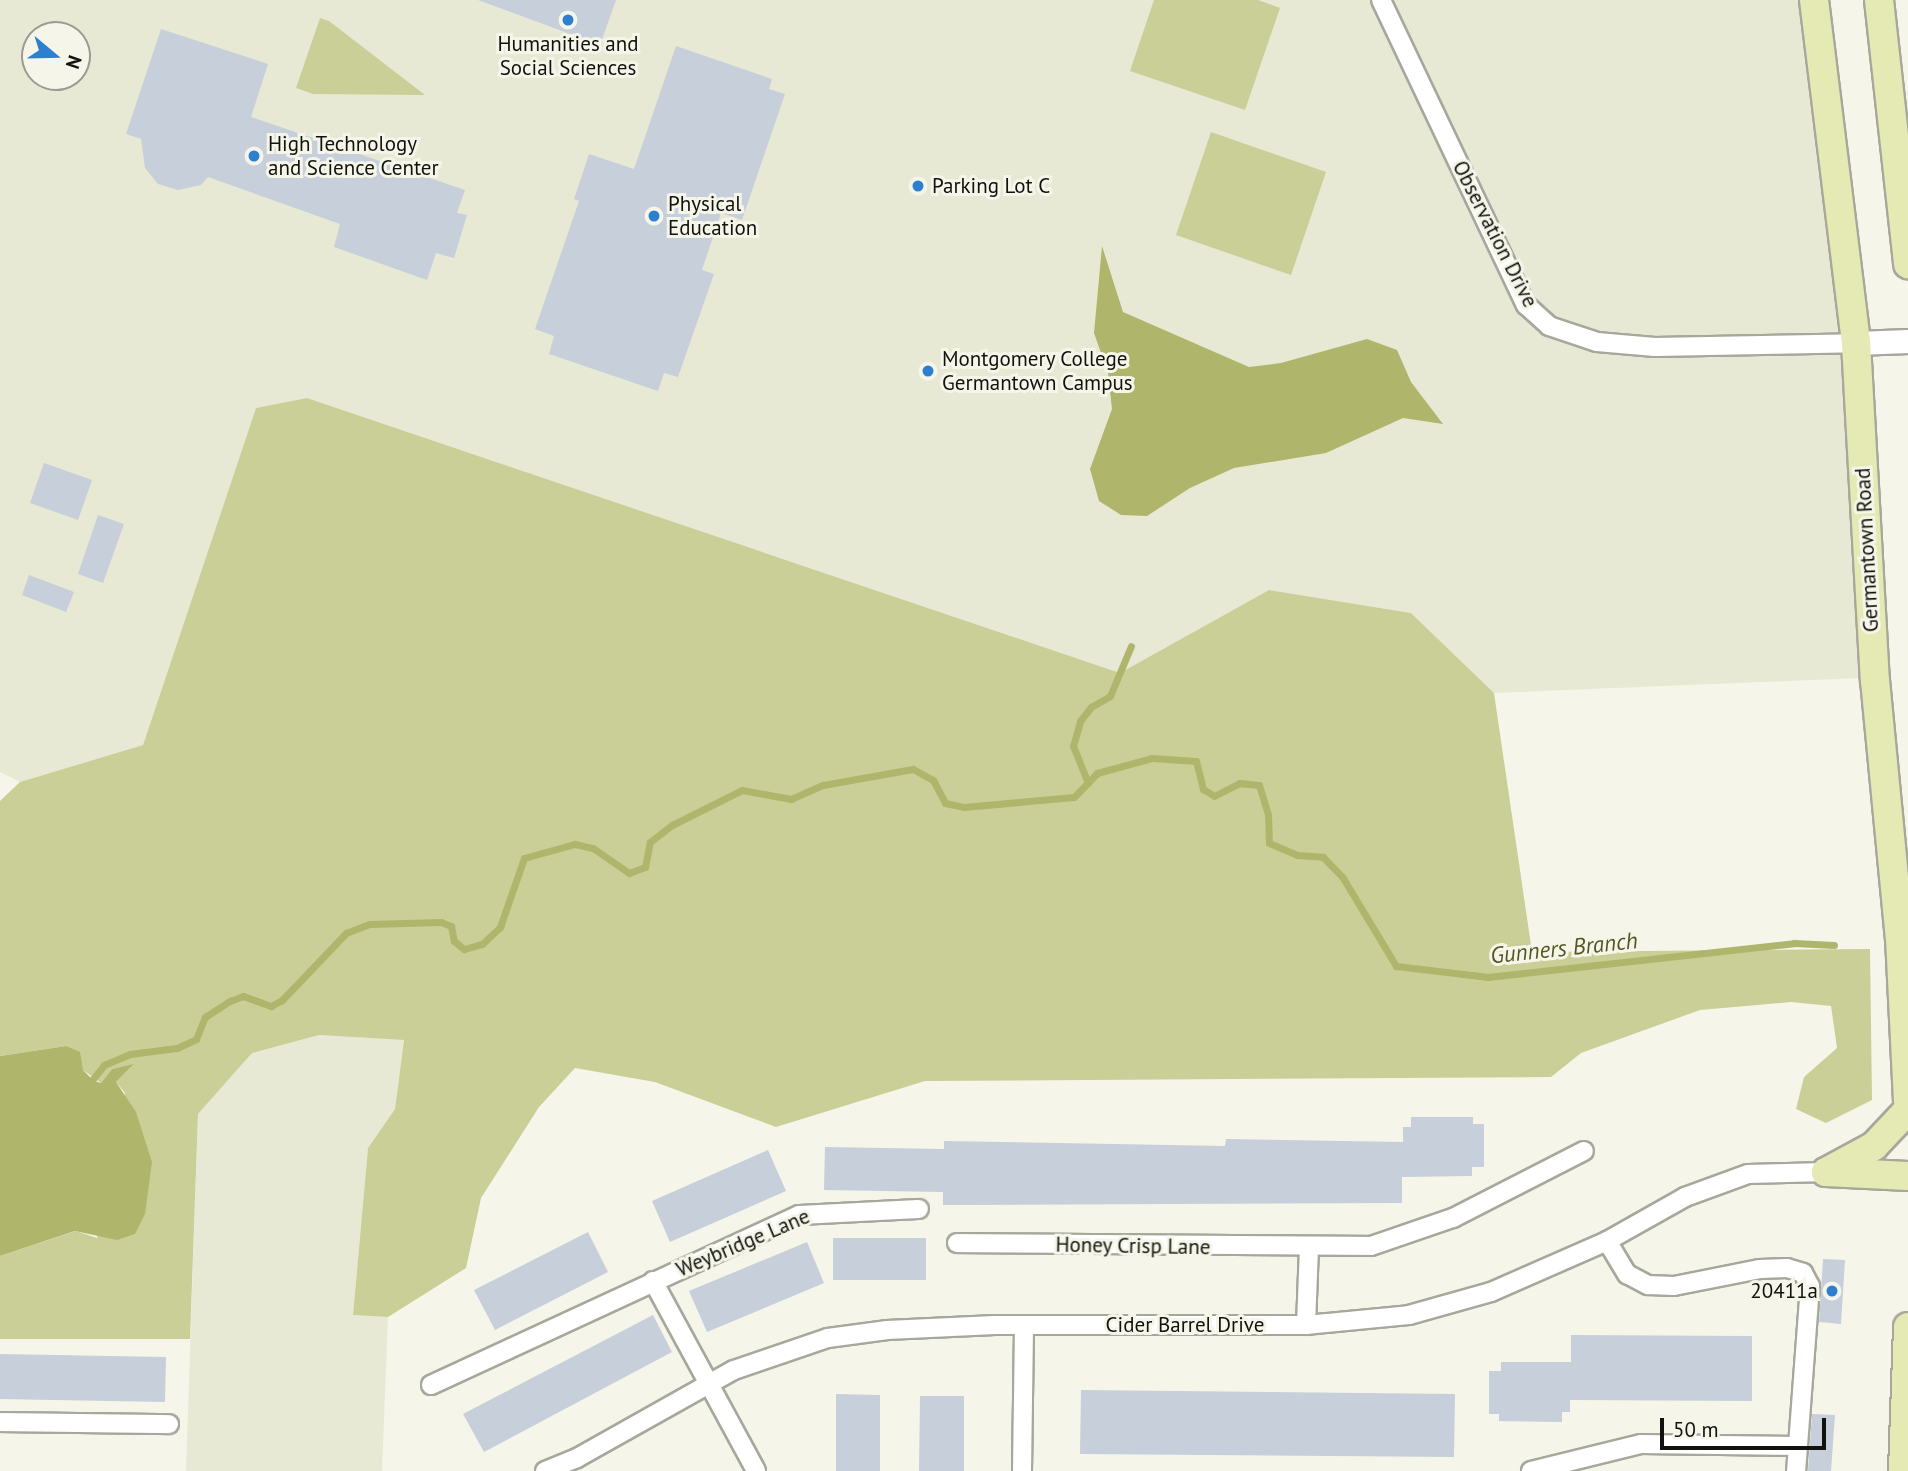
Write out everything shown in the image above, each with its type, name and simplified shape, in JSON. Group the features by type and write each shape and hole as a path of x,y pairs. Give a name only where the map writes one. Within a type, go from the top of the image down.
{"main road":[{"name":"Germantown Road","path":"1814,0 1856,343 1875,680 1900,938 1908,1101"},
{"path":"1879,0 1908,264"},
{"path":"1826,1172 1874,1146 1908,1110"},
{"path":"1826,1172 1908,1176"},
{"path":"1903,1471 1908,1327"}],"street":[{"name":"Observation Drive","path":"1381,0 1526,305 1549,327 1597,342 1655,347 1908,341"},
{"name":"Honey Crisp Lane","path":"957,1243 1371,1246 1453,1218 1584,1151"},
{"name":"Cider Barrel Drive","path":"545,1471 734,1370 828,1338 887,1330 1024,1325 1306,1325 1409,1315 1491,1292 1607,1241 1657,1209 1748,1174 1826,1172"},
{"name":"Weybridge Lane","path":"430,1385 799,1215 919,1209"},
{"path":"1607,1241 1627,1273 1648,1285 1674,1286 1760,1269 1787,1268 1803,1273 1810,1286 1796,1471"},
{"path":"1306,1325 1309,1246"},
{"name":"Weybridge Lane","path":"653,1281 756,1471"},
{"path":"1022,1471 1024,1325"},
{"path":"0,1422 169,1424"},
{"path":"1531,1471 1641,1444 1797,1446"}],"shaded area":[{"name":"Montgomery College Germantown Campus","path":"0,0 1814,0 1856,343 1861,678 1494,693 1411,613 1269,590 1120,673 307,398 256,408 143,745 20,782 0,772"},
{"path":"1154,0 1258,0 1280,8 1245,110 1130,71"},
{"path":"320,18 329,21 425,95 313,94 296,88"},
{"path":"1211,132 1326,172 1291,275 1176,235"},
{"path":"1102,246 1123,312 1249,367 1281,363 1367,339 1397,350 1411,382 1443,424 1403,418 1326,453 1234,468 1190,488 1147,516 1121,515 1099,501 1090,469 1112,409 1108,373 1094,333"},
{"path":"307,398 1120,673 1269,590 1411,613 1494,693 1532,952 1870,949 1872,1100 1826,1123 1796,1109 1804,1077 1837,1048 1831,1006 1791,1002 1700,1010 1581,1053 1551,1077 925,1081 776,1127 655,1082 575,1068 539,1107 481,1198 466,1268 388,1317 353,1315 368,1148 395,1109 404,1040 319,1035 252,1053 198,1114 190,1339 0,1339 0,1256 76,1231 97,1238 125,1093 116,1082 133,1065 112,1069 101,1083 83,1070 66,1046 0,1056 0,801 20,782 143,745 256,408"},
{"path":"319,1035 404,1040 395,1109 368,1148 353,1315 388,1317 382,1471 186,1471 198,1114 252,1053"},
{"path":"66,1046 80,1052 83,1070 94,1081 101,1083 112,1069 134,1064 116,1082 136,1112 152,1162 145,1214 135,1234 117,1240 75,1231 0,1256 0,1056"}],"building":[{"name":"Humanities and Social Sciences","path":"478,0 616,0 600,45"},
{"name":"High Technology and Science Center","path":"161,29 268,64 251,117 465,190 457,213 467,215 454,258 436,253 427,280 334,247 340,224 208,177 201,185 178,190 158,184 145,168 141,139 126,134"},
{"name":"Physical Education","path":"676,46 772,79 769,89 785,94 742,220 721,213 702,270 714,274 678,377 664,373 658,391 549,354 554,336 535,329 579,201 574,199 589,154 634,169"},
{"path":"44,463 92,480 78,520 30,503"},
{"path":"98,515 124,524 103,583 78,574"},
{"path":"29,575 74,592 66,612 22,595"},
{"path":"1411,1117 1473,1117 1473,1124 1484,1124 1484,1167 1472,1167 1472,1176 1402,1177 1402,1203 943,1205 943,1192 824,1190 825,1147 944,1149 944,1141 1225,1146 1226,1139 1403,1142 1403,1127 1411,1127"},
{"path":"768,1150 786,1191 670,1242 652,1201"},
{"path":"588,1232 608,1272 495,1330 474,1290"},
{"path":"833,1238 926,1238 926,1280 833,1280"},
{"path":"807,1242 824,1283 707,1332 689,1291"},
{"name":"20411a","path":"1823,1259 1845,1260 1841,1324 1819,1322"},
{"path":"653,1315 672,1352 484,1452 463,1414"},
{"path":"1571,1335 1752,1336 1752,1401 1570,1400 1570,1412 1562,1412 1562,1422 1499,1421 1499,1414 1489,1414 1489,1371 1501,1371 1501,1362 1571,1362"},
{"path":"0,1354 166,1357 165,1402 0,1399"},
{"path":"1081,1390 1455,1394 1454,1457 1080,1454"},
{"path":"836,1394 880,1395 880,1471 836,1471"},
{"path":"920,1396 964,1396 964,1471 919,1471"},
{"path":"1812,1414 1835,1415 1831,1471 1808,1471"}],"waterway":[{"path":"1088,783 1073,746 1080,721 1091,707 1110,696 1131,646"},
{"name":"Gunners Branch","path":"88,1085 104,1065 130,1054 177,1048 196,1039 205,1017 230,1001 243,996 271,1006 282,1000 346,933 369,924 441,922 451,926 454,941 464,949 482,944 500,927 524,858 575,844 593,848 629,873 645,867 650,842 672,825 742,790 791,799 823,785 913,769 933,780 945,803 964,807 1074,797 1097,773 1152,758 1196,761 1203,789 1214,796 1239,783 1259,785 1268,815 1269,843 1297,855 1323,857 1343,878 1396,966 1488,977 1794,943 1834,945"}],"place":[{"name":"Humanities and Social Sciences","path":"568,20"},
{"name":"High Technology and Science Center","path":"254,156"},
{"name":"Parking Lot C","path":"918,186"},
{"name":"Physical Education","path":"654,216"},
{"name":"Montgomery College Germantown Campus","path":"928,371"},
{"name":"20411a","path":"1832,1291"}]}
